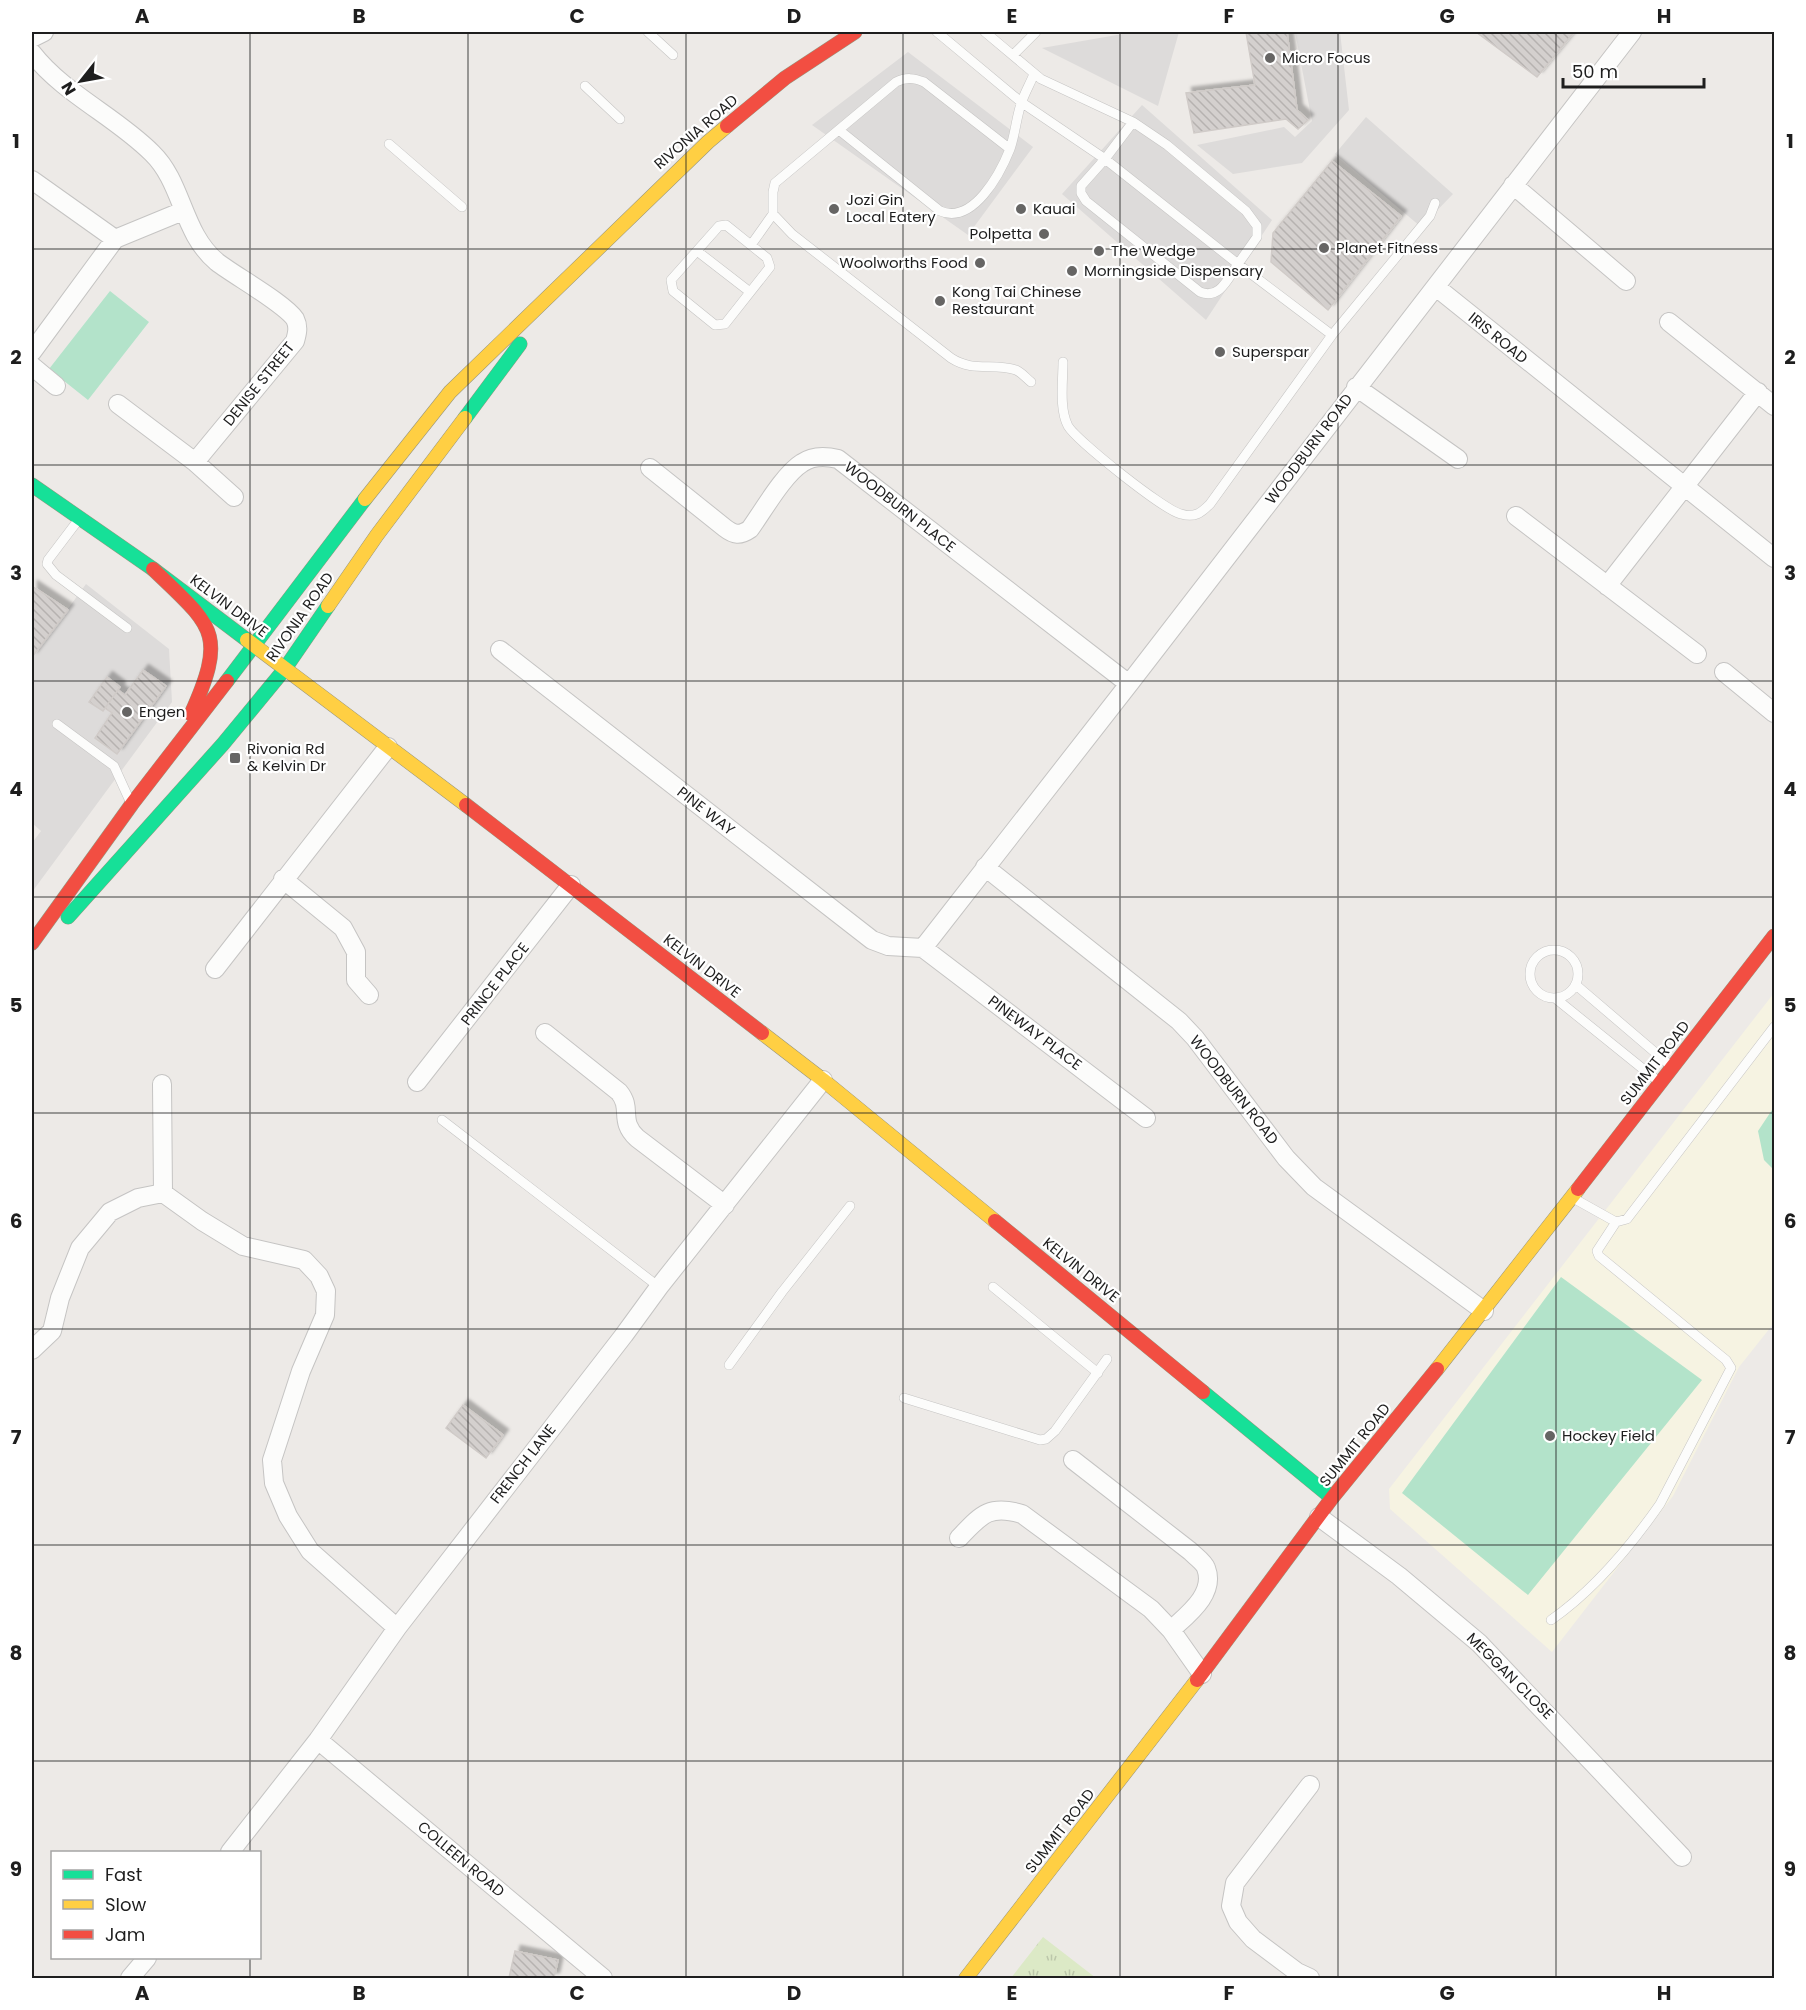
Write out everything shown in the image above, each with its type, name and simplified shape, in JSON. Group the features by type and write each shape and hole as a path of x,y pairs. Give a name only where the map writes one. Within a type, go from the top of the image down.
{"main road":[{"name":"RIVONIA ROAD","path":"32,943 132,804 255,646 351,516 450,392 708,142 784,78 855,32"},
{"name":"RIVONIA ROAD","path":"32,960 223,744 284,670 377,534 572,275"},
{"name":"KELVIN DRIVE","path":"32,487 153,570 255,646 571,885 823,1080 1332,1498"},
{"path":"153,570 198,614 208,629 211,640 204,685 176,749"},
{"name":"SUMMIT ROAD","path":"966,1978 1202,1674 1332,1498 1484,1311 1774,936"}],"street":[{"path":"32,38 44,32"},
{"name":"WOODBURN ROAD","path":"923,948 1632,32"},
{"name":"DENISE STREET","path":"32,53 49,71 153,154 167,172 192,230 209,254 282,308 294,319 298,328 295,341 195,462"},
{"path":"32,180 115,239"},
{"path":"1513,185 1626,281"},
{"path":"32,352 115,239 183,211"},
{"name":"IRIS ROAD","path":"1436,287 1774,558"},
{"path":"1669,322 1774,406"},
{"path":"32,366 56,386"},
{"path":"1356,387 1458,459"},
{"path":"1607,586 1758,392"},
{"path":"118,404 195,462 234,497"},
{"name":"WOODBURN PLACE","path":"650,468 725,528 732,533 741,534 750,529 793,470 803,462 816,458 838,459 1129,684"},
{"path":"1516,516 1697,654"},
{"name":"PINE WAY","path":"500,650 872,940 888,946 923,948"},
{"path":"1724,672 1774,712"},
{"path":"214,969 388,747"},
{"name":"WOODBURN ROAD","path":"985,867 1179,1021 1195,1038 1286,1158 1314,1187 1484,1311"},
{"path":"283,879 343,928 356,952 356,980 369,994"},
{"name":"PRINCE PLACE","path":"417,1082 571,885"},
{"name":"PINEWAY PLACE","path":"923,948 1146,1118"},
{"path":"545,1033 619,1092 626,1104 627,1127 637,1138 724,1205"},
{"name":"FRENCH LANE","path":"231,1851 318,1740 397,1628 659,1287 823,1080"},
{"path":"162,1084 163,1193"},
{"path":"32,1350 51,1331 60,1299 80,1248 110,1212 138,1198 163,1193 202,1221 243,1246 304,1260 319,1276 326,1291 325,1315 301,1371 272,1460 274,1483 288,1516 310,1551 397,1628"},
{"path":"1073,1461 1190,1551 1206,1567 1208,1584 1203,1597 1171,1630"},
{"path":"959,1538 980,1517 992,1510 1006,1509 1022,1514 1150,1609 1171,1630 1202,1674"},
{"name":"MEGGAN CLOSE","path":"1319,1517 1399,1576 1479,1643 1682,1857"},
{"name":"COLLEEN ROAD","path":"318,1740 603,1978"},
{"path":"1310,1785 1235,1883 1231,1900 1231,1906 1238,1922 1249,1935 1270,1953 1310,1978"},
{"path":"130,1978 146,1959"}],"lane":[{"path":"648,32 673,55"},
{"path":"937,32 1022,102 1105,159 1332,335"},
{"path":"985,32 1034,74 1048,83 1133,122 1167,145 1253,219 1257,226 1257,237 1215,294 1208,295 1195,290 1083,198 1079,189 1133,122"},
{"path":"1012,55 1036,32"},
{"path":"839,130 945,213 963,212 987,191 1010,149 1022,102 1034,74"},
{"path":"751,245 773,214 775,183 896,82 910,78 924,82 1010,149"},
{"path":"585,86 620,119"},
{"path":"389,144 462,207"},
{"path":"1063,362 1065,419 1075,436 1164,506 1174,512 1192,516 1199,514 1210,504 1332,335 1430,216 1435,203"},
{"path":"773,214 792,234 951,358 971,366 1016,370 1031,382"},
{"path":"726,225 767,258 770,267 725,324 715,325 673,291 671,280 697,251 719,226 726,225"},
{"path":"697,251 750,292"},
{"path":"79,519 47,564 56,575 127,628"},
{"path":"57,724 114,766 132,804"},
{"path":"1553,949 1569,955 1578,969 1576,985 1563,996 1555,998 1539,993 1530,978 1530,970 1538,955 1553,949"},
{"path":"1576,985 1672,1068"},
{"path":"1555,998 1661,1083"},
{"path":"1551,1620 1572,1606 1597,1581 1649,1520 1660,1504 1731,1368 1726,1360 1599,1256 1597,1251 1616,1222 1632,1215 1774,1027"},
{"path":"441,1120 659,1287"},
{"path":"1572,1197 1616,1222"},
{"path":"729,1365 782,1292 850,1206"},
{"path":"993,1287 1098,1373"},
{"path":"904,1398 1040,1440 1046,1439 1055,1431 1107,1359"}],"shaded area":[{"path":"1134,32 1179,32 1158,106 1042,48"},
{"path":"1295,32 1340,32 1349,110 1302,163 1233,174 1197,145 1284,127 1295,137 1312,121"},
{"path":"908,52 1033,147 968,235 812,125"},
{"path":"1142,105 1272,220 1206,320 1062,194"},
{"path":"1366,117 1453,194 1421,227 1335,154"},
{"path":"86,584 169,649 172,702 32,892 32,843 41,831 32,823 32,658"},
{"path":"1774,993 1774,1323 1739,1367 1673,1496 1552,1652 1390,1509 1389,1489"}],"green space":[{"path":"110,291 149,322 88,400 49,369"},
{"path":"1774,1107 1774,1170 1764,1160 1758,1131"},
{"name":"Hockey Field","path":"1561,1277 1702,1380 1528,1595 1402,1493"},
{"path":"1043,1937 1096,1978 1011,1978"}],"building":[{"name":"Micro Focus","path":"1246,32 1287,32 1297,110 1308,120 1298,129 1286,119 1194,133 1186,93 1255,85"},
{"path":"1476,32 1574,32 1537,77"},
{"name":"Planet Fitness","path":"1332,161 1401,216 1328,310 1271,262 1273,233"},
{"path":"32,586 68,610 32,657"},
{"path":"143,670 166,686 117,754 95,738 112,713 105,708 118,690 125,695"},
{"path":"107,677 120,687 103,711 89,702"},
{"path":"463,1405 503,1435 486,1458 446,1428"},
{"path":"515,1951 558,1960 554,1978 509,1978"}],"traffic: fast":[{"path":"465,418 520,344"},
{"path":"32,485 153,569 247,640"},
{"path":"227,681 365,499"},
{"path":"68,917 223,744 284,670 328,606"},
{"path":"1203,1392 1332,1498"}],"traffic: slow":[{"path":"365,499 450,392 727,126"},
{"path":"328,606 377,535 465,418"},
{"path":"247,640 466,805"},
{"path":"762,1033 995,1221"},
{"path":"1437,1369 1578,1189"},
{"path":"966,1978 1197,1680"}],"traffic: jam":[{"path":"727,126 785,78 855,32"},
{"path":"153,569 189,604 201,618 208,632 211,647 209,665 191,714"},
{"path":"32,943 132,804 227,681"},
{"path":"466,805 762,1033"},
{"path":"1578,1189 1774,936"},
{"path":"995,1221 1203,1392"},
{"path":"1197,1680 1332,1498 1437,1369"}],"place":[{"name":"Micro Focus","path":"1270,58"},
{"name":"Jozi Gin Local Eatery","path":"834,209"},
{"name":"Kauai","path":"1021,209"},
{"name":"Polpetta","path":"1044,234"},
{"name":"Planet Fitness","path":"1324,248"},
{"name":"The Wedge","path":"1099,251"},
{"name":"Woolworths Food","path":"980,263"},
{"name":"Morningside Dispensary","path":"1072,271"},
{"name":"Kong Tai Chinese Restaurant","path":"940,301"},
{"name":"Superspar","path":"1220,352"},
{"name":"Engen","path":"127,712"},
{"name":"Rivonia Rd & Kelvin Dr","path":"235,758"},
{"name":"Hockey Field","path":"1550,1436"}]}
